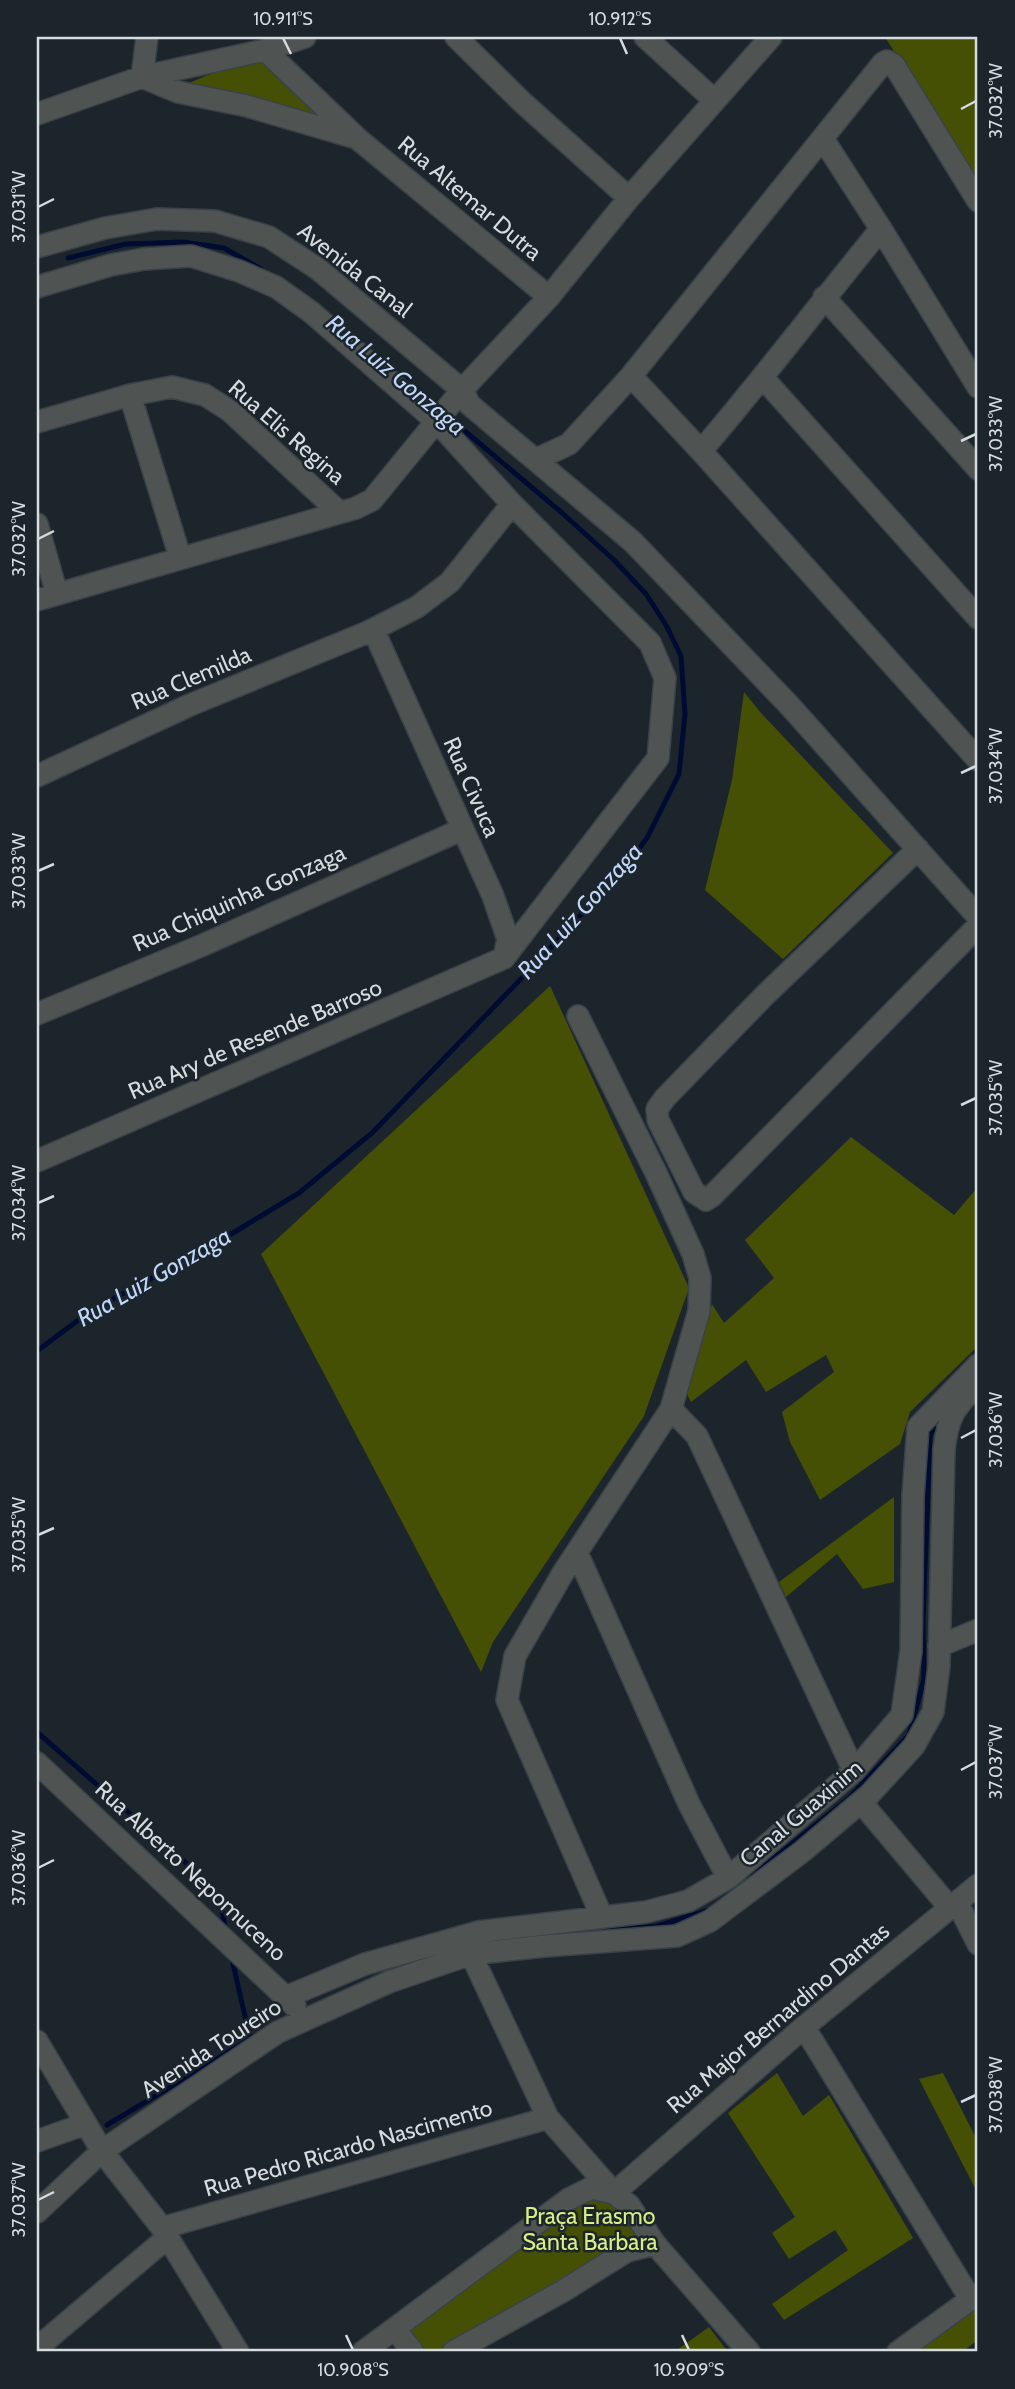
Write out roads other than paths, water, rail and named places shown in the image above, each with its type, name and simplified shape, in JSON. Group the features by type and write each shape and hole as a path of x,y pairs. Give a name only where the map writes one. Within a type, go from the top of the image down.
{"street":[{"path":"142,77 147,37"},
{"path":"37,114 142,77 265,50 305,37"},
{"path":"456,37 522,102 629,198"},
{"path":"645,37 714,100"},
{"path":"37,600 356,508 372,500 459,394 549,297 629,198 771,37"},
{"name":"Rua Altemar Dutra","path":"265,50 358,139 549,297"},
{"path":"537,459 569,444 631,376 880,66 887,61 891,62 978,201"},
{"name":"Rua Altemar Dutra","path":"142,77 178,92 247,106 358,139"},
{"path":"823,139 978,387"},
{"name":"Avenida Canal","path":"37,247 105,228 158,219 215,221 269,237 318,269 470,405 633,542 789,705 978,917"},
{"path":"701,451 763,378 881,229"},
{"path":"37,287 111,265 145,259 191,256 239,271 275,287 311,312 439,419 512,504 650,643 665,678 658,758 499,962"},
{"path":"824,298 978,469"},
{"path":"631,376 978,760"},
{"path":"763,378 978,618"},
{"name":"Rua Elis Regina","path":"37,422 130,395 172,387 205,395 230,411 339,512"},
{"path":"130,395 180,557"},
{"name":"Rua Clemilda","path":"37,776 190,705 368,632 417,607 450,582 512,504"},
{"path":"37,524 57,594"},
{"name":"Rua Civuca","path":"368,632 377,638 493,896 509,939 499,962"},
{"name":"Rua Chiquinha Gonzaga","path":"37,1014 203,945 463,829"},
{"path":"632,1126 657,1109 765,995 918,849"},
{"path":"680,1225 712,1196 978,926"},
{"name":"Rua Ary de Resende Barroso","path":"37,1161 499,962"},
{"path":"578,1016 680,1225 700,1278 699,1311 671,1409 563,1573 515,1656 507,1700 602,1917"},
{"path":"657,1109 658,1120 694,1192 706,1199"},
{"path":"286,1997 365,1964 478,1932 646,1912 688,1901 728,1878 855,1771 902,1714 911,1651 913,1496 918,1427 978,1365"},
{"name":"Canal Guaxinim","path":"471,1954 677,1936 710,1921 803,1851 861,1802 914,1746 933,1712 939,1646 947,1424 960,1402 978,1384"},
{"path":"671,1409 696,1436 855,1771"},
{"path":"577,1553 689,1804 728,1878"},
{"path":"939,1646 978,1630"},
{"name":"Rua Alberto Nepomuceno","path":"37,1763 308,2018"},
{"path":"861,1802 954,1905 978,1944"},
{"name":"Rua Major Bernardino Dantas","path":"614,2193 804,2027 978,1885"},
{"path":"471,1954 548,2118 614,2193 629,2205 655,2245 749,2352"},
{"name":"Avenida Toureiro","path":"37,2212 102,2151 278,2032 389,1982 471,1954"},
{"path":"804,2027 974,2297 898,2352"},
{"path":"37,2041 102,2151 165,2232 238,2352"},
{"name":"Rua Pedro Ricardo Nascimento","path":"37,2348 165,2232 548,2118"},
{"path":"37,2141 85,2124"},
{"path":"363,2352 569,2199 591,2188 614,2193"},
{"path":"453,2352 563,2291 627,2251 655,2245"},
{"path":"396,2329 413,2352"}],"waterway":[{"path":"68,258 126,244 183,242 224,248 261,269"},
{"name":"Rua Luiz Gonzaga","path":"402,377 440,409"},
{"name":"Rua Luiz Gonzaga","path":"37,1351 89,1312 208,1248 299,1193 373,1132 626,866 647,838 679,774 685,714 681,656 666,625 646,594 614,560 561,512 447,416"},
{"path":"749,1878 848,1799 909,1735 924,1679 923,1621 930,1435 939,1419"},
{"name":"Rua Luiz Gonzaga","path":"37,1732 194,1870 222,1911 226,1932"},
{"path":"543,1936 658,1926 712,1909"},
{"name":"Rua Luiz Gonzaga","path":"231,1955 250,2038"},
{"path":"107,2125 255,2036"}],"park label":[{"name":"Praça Erasmo Santa Barbara","path":"590,2229"}]}
